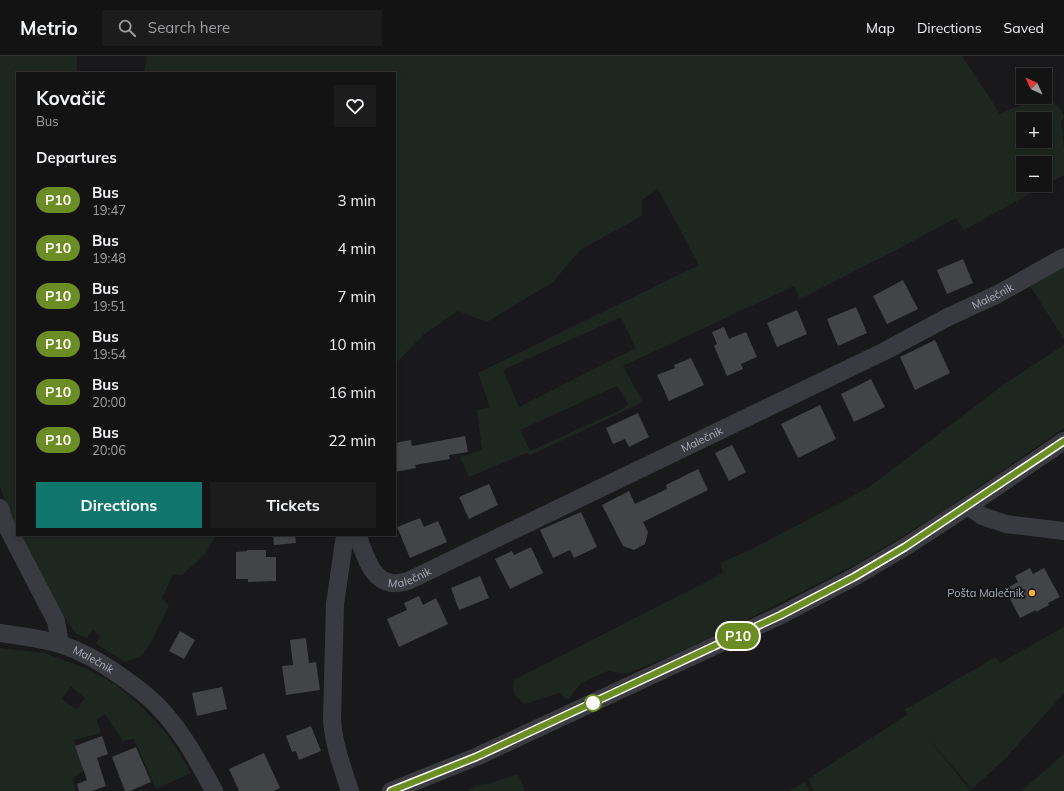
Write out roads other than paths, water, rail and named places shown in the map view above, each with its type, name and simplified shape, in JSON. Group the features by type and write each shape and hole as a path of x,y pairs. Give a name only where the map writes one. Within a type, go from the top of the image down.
{"street":[{"name":"Malečnik","path":"357,536 370,566 376,576 393,584 408,581 886,351 948,317 998,294 1064,257"},
{"path":"391,791 476,757 781,615 905,547 1064,441"},
{"path":"968,506 982,516 1006,524 1064,531"},
{"name":"Malečnik","path":"0,508 4,521 28,570 56,621 60,644"},
{"path":"345,536 336,604 332,720 337,753 350,791"},
{"name":"Malečnik","path":"0,633 60,644 105,666 148,697 166,715 180,733 196,757 214,791"}],"place":[{"name":"Pošta Malečnik","path":"1032,593"}]}
